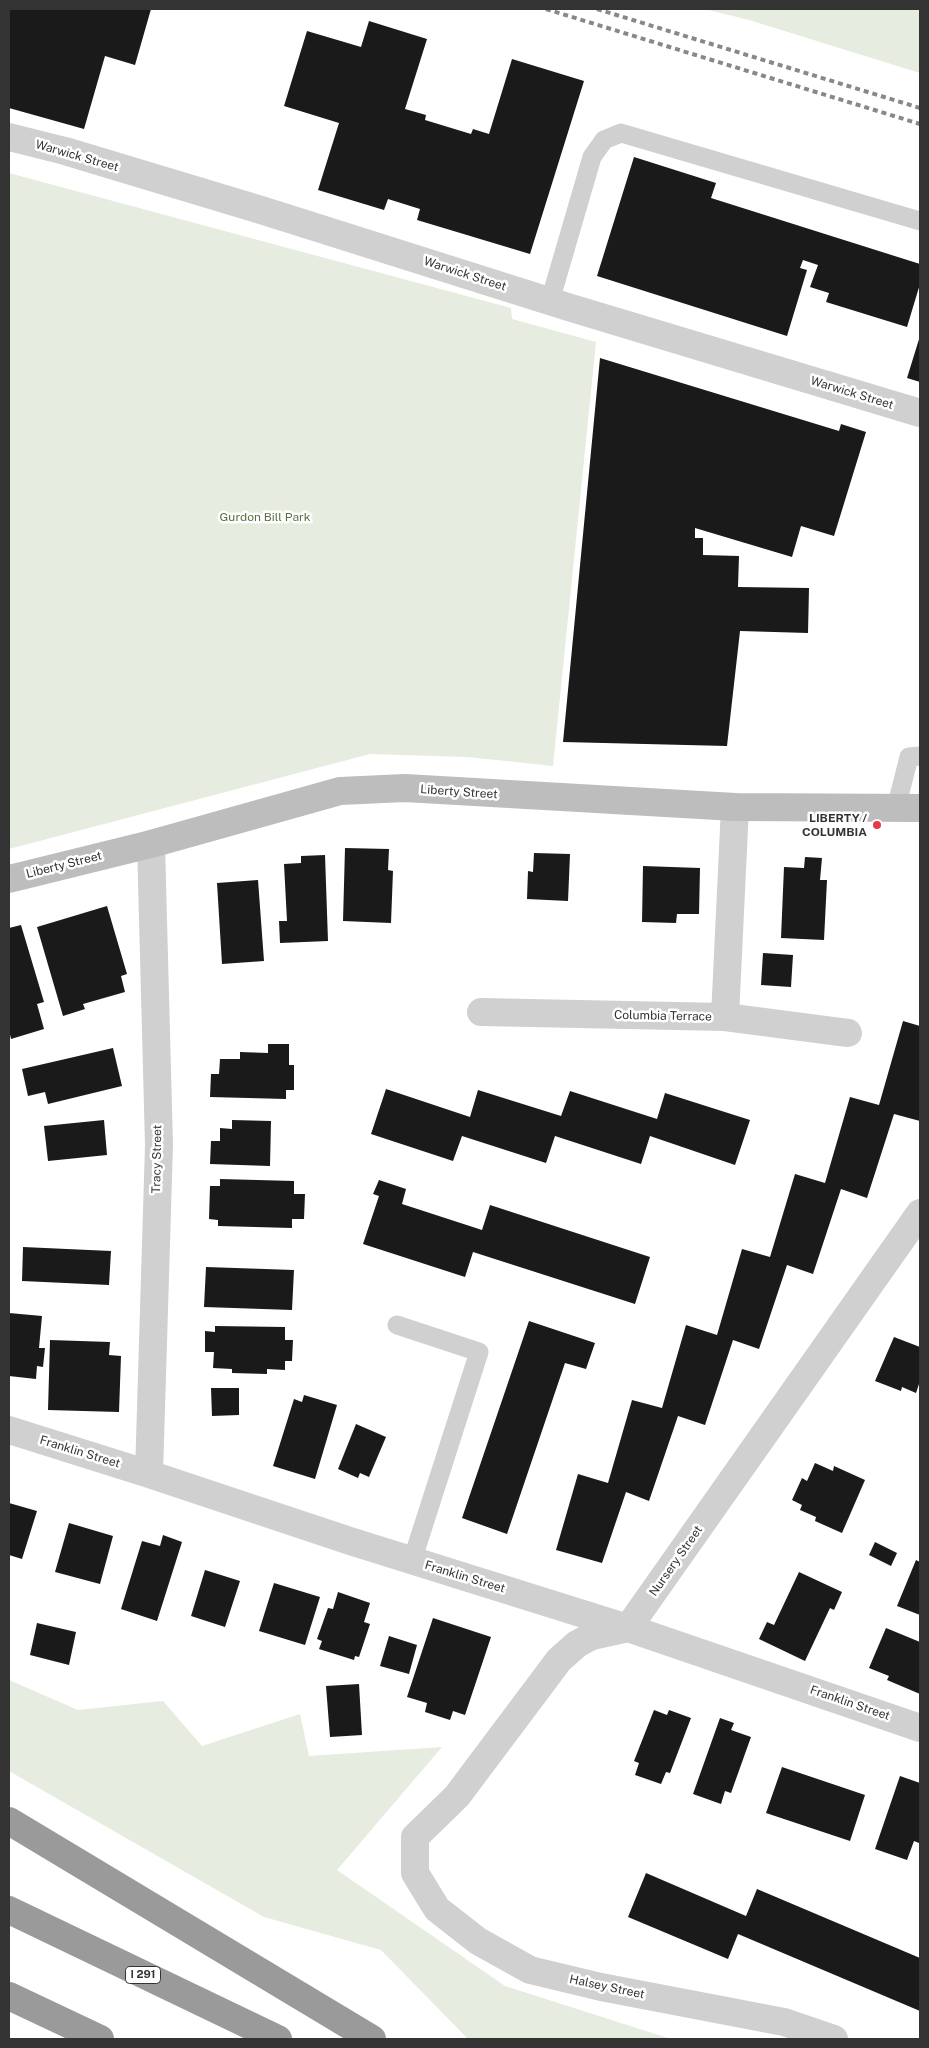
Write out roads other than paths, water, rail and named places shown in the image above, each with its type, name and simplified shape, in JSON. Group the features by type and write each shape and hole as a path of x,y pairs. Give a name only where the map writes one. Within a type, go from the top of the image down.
{"highway":[{"path":"9,1821 372,2039"},
{"name":"I 291","path":"9,1910 278,2039"},
{"path":"9,1996 100,2039"}],"main road":[{"name":"Liberty Street","path":"9,879 151,844 340,791 405,788 735,807 908,808"}],"street":[{"name":"Warwick Street","path":"9,137 65,151 261,210 550,302 920,413"},
{"name":"Columbia Terrace","path":"481,1012 725,1017 735,807"},
{"name":"Tracy Street","path":"149,1474 159,1145 151,844"},
{"path":"725,1017 848,1034"},
{"name":"Nursery Street","path":"628,1628 920,1213"},
{"name":"Franklin Street","path":"9,1430 412,1561 628,1628 920,1728"},
{"name":"Halsey Street","path":"628,1628 592,1636 577,1644 559,1660 457,1796 415,1837 415,1873 436,1909 478,1941 530,1970 601,1987 784,2022 834,2039"}],"lane":[{"path":"550,302 592,157 604,140 621,133 920,221"},
{"path":"908,808 909,757 920,756"},
{"path":"397,1325 479,1352 412,1561"}],"railway":[{"path":"546,9 920,124"},
{"path":"597,9 920,108"}],"place":[{"name":"LIBERTY / COLUMBIA","path":"877,825"}],"park label":[{"name":"Gurdon Bill Park","path":"265,517"}]}
